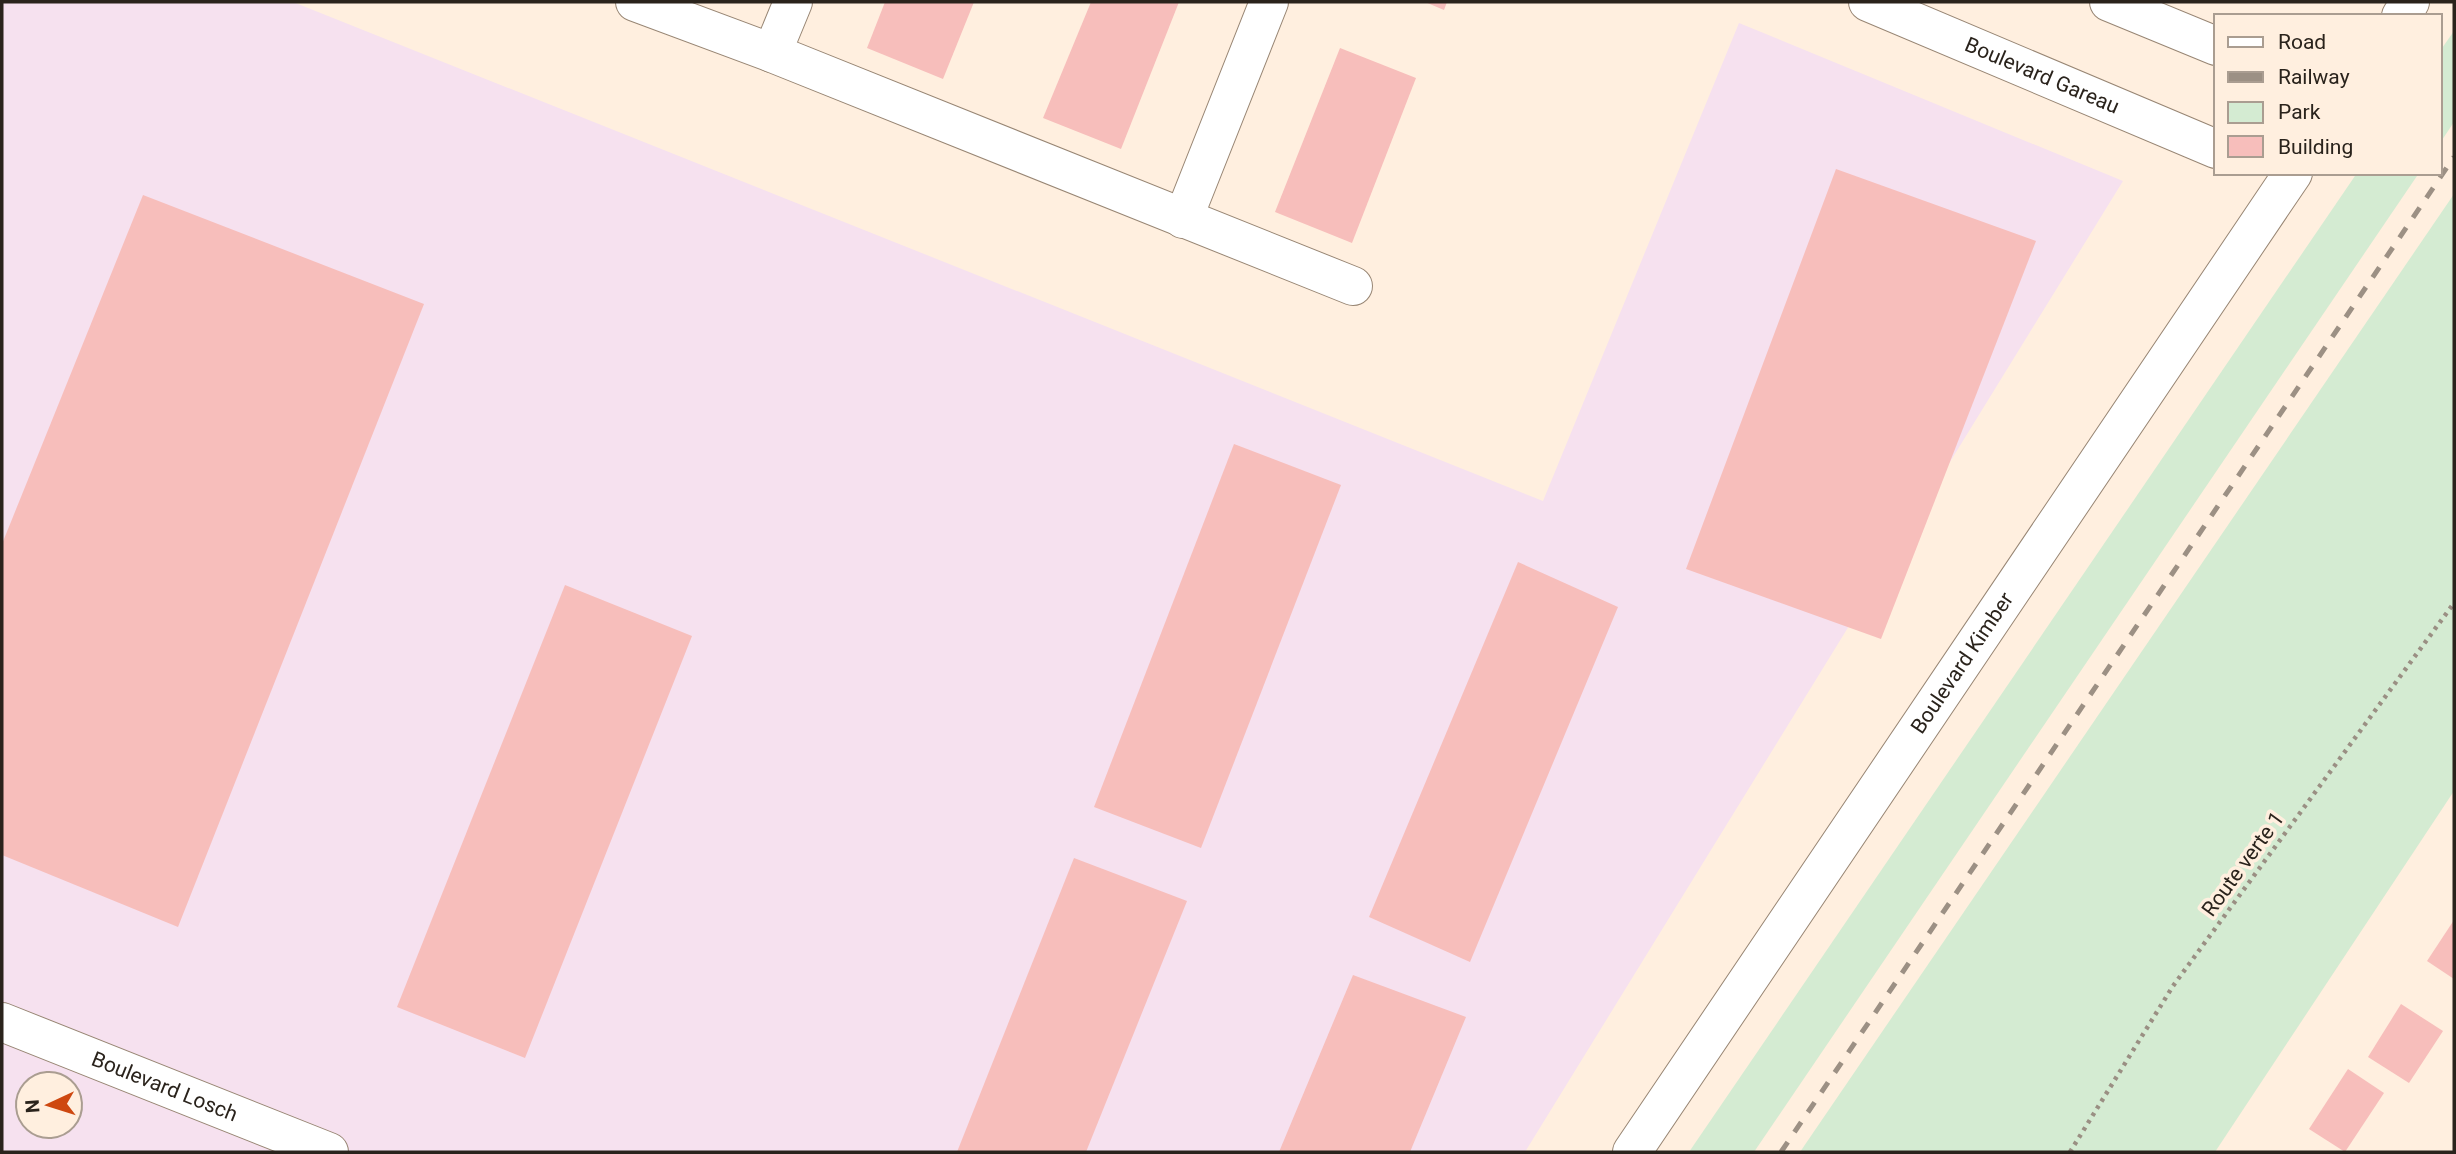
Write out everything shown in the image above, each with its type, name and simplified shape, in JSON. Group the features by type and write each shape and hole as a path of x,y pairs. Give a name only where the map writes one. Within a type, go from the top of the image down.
{"street":[{"path":"635,2 772,53 1353,286"},
{"path":"772,53 793,2"},
{"path":"1183,219 1269,2"},
{"name":"Boulevard Gareau","path":"1868,2 2214,148"},
{"path":"2109,2 2214,45"},
{"name":"Boulevard Kimber","path":"1632,1152 2285,175"},
{"name":"Boulevard Losch","path":"2,1022 328,1152"}],"path":[{"name":"Route verte 1","path":"2070,1152 2173,986 2454,603"}],"shaded area":[{"path":"2,2 293,2 1543,501 1739,23 2123,181 1525,1152 2,1152"}],"green space":[{"path":"2454,31 2454,122 2442,140 2442,48"},
{"path":"2356,175 2418,175 1754,1152 1689,1152"},
{"path":"2454,194 2454,791 2215,1152 1800,1152"}],"building":[{"path":"885,2 974,2 943,79 867,48"},
{"path":"1091,2 1179,2 1121,149 1043,118"},
{"path":"1425,2 1447,2 1444,10"},
{"path":"1340,48 1416,78 1352,243 1275,212"},
{"path":"1836,169 2036,241 1881,639 1686,569"},
{"path":"143,195 424,304 178,927 2,855 2,544"},
{"path":"1234,444 1341,485 1201,848 1094,807"},
{"path":"1518,562 1618,607 1470,962 1369,917"},
{"path":"565,585 692,636 525,1058 397,1007"},
{"path":"1074,858 1187,901 1086,1152 957,1152"},
{"path":"2454,920 2454,979 2427,961"},
{"path":"1353,975 1466,1017 1410,1152 1279,1152"},
{"path":"2401,1004 2443,1031 2409,1083 2368,1057"},
{"path":"2348,1069 2384,1093 2345,1152 2309,1129"}],"railway":[{"path":"2442,175 2454,157"},
{"path":"1781,1152 2442,175"}]}
